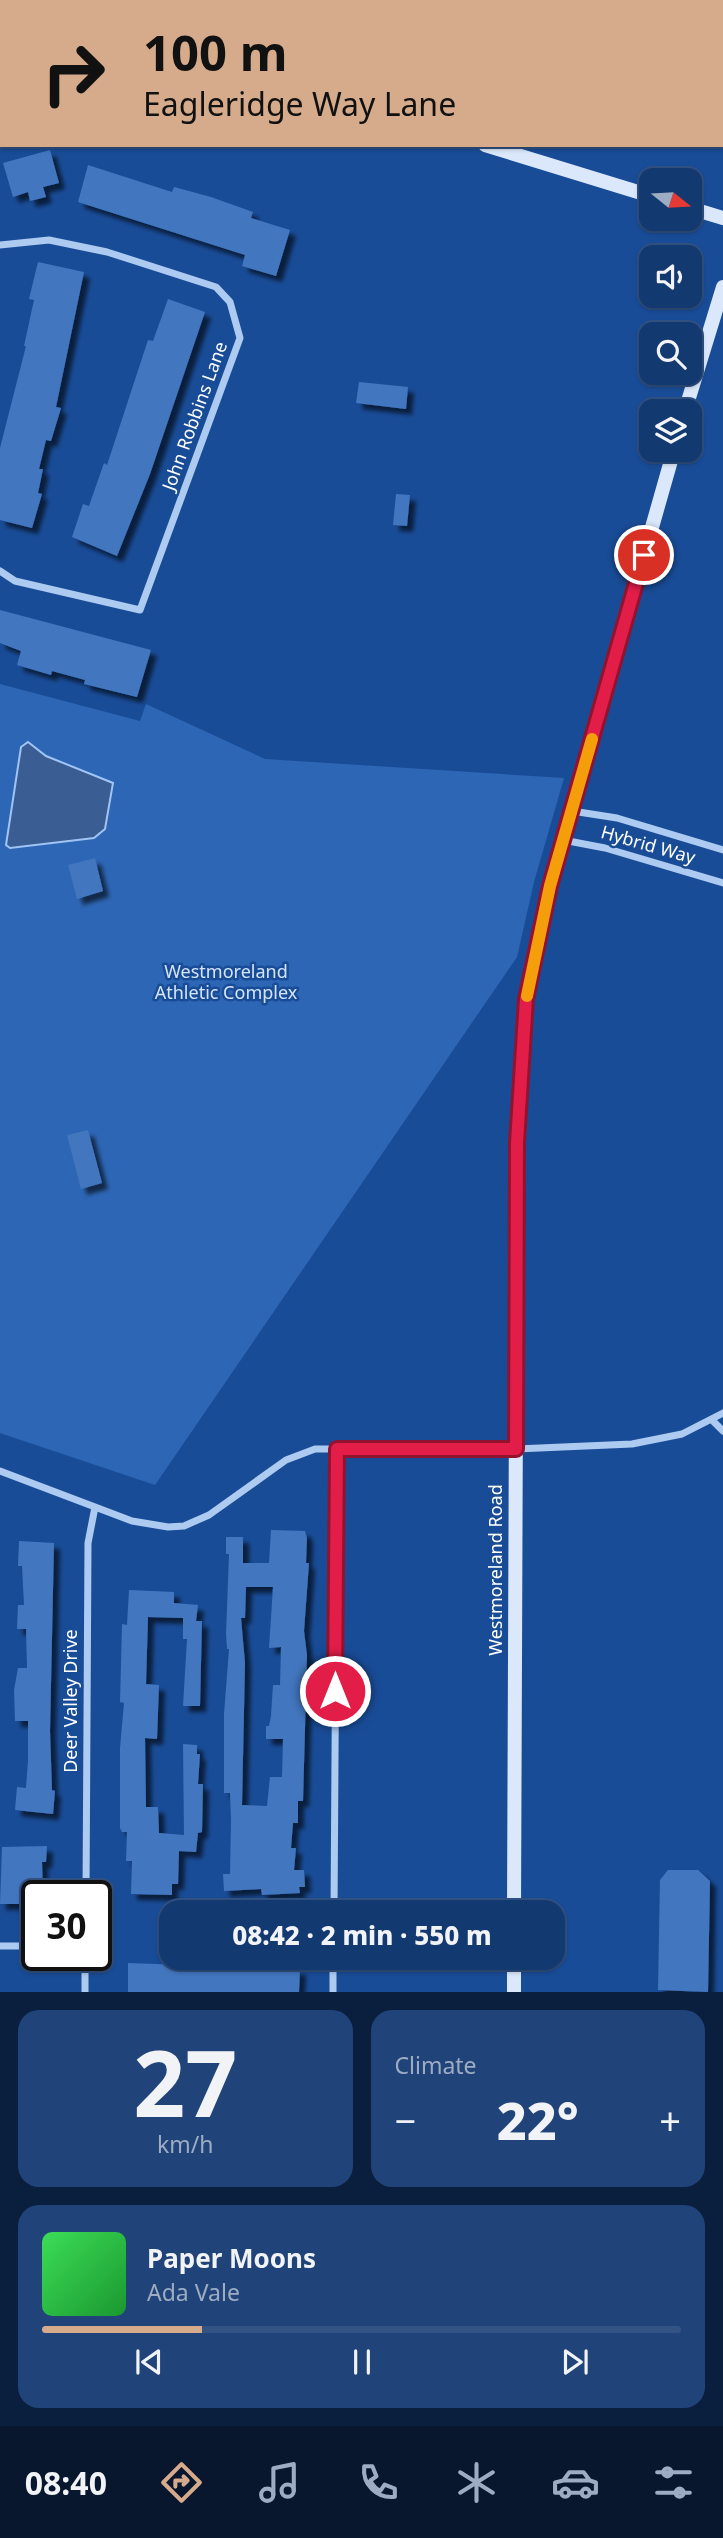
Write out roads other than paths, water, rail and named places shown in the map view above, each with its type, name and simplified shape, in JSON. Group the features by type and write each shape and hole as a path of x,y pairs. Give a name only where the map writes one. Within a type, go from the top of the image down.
{"street":[{"path":"492,147 639,192"},
{"path":"702,212 723,218"},
{"name":"John Robbins Lane","path":"0,245 49,240 107,251 216,287 230,302 240,338 140,610 15,581 0,571"},
{"path":"689,399 723,287"},
{"name":"Westmoreland Road","path":"514,1900 516,1156 520,1065 532,967 563,840 671,462"},
{"name":"Hybrid Way","path":"572,811 617,818 723,850"},
{"name":"Hybrid Way","path":"563,840 605,848 723,883"},
{"path":"0,1471 150,1526 184,1526 209,1515 300,1453 314,1449 516,1449 649,1442 682,1434 723,1413"},
{"path":"712,1420 723,1431"},
{"path":"334,1900 337,1449"},
{"name":"Deer Valley Drive","path":"86,1880 88,1543 96,1507"},
{"path":"0,1946 21,1946"},
{"path":"333,1970 333,1992"},
{"path":"514,1970 514,1992"},
{"path":"85,1971 85,1992"}],"park label":[{"name":"Westmoreland Athletic Complex","path":"226,982"}]}
